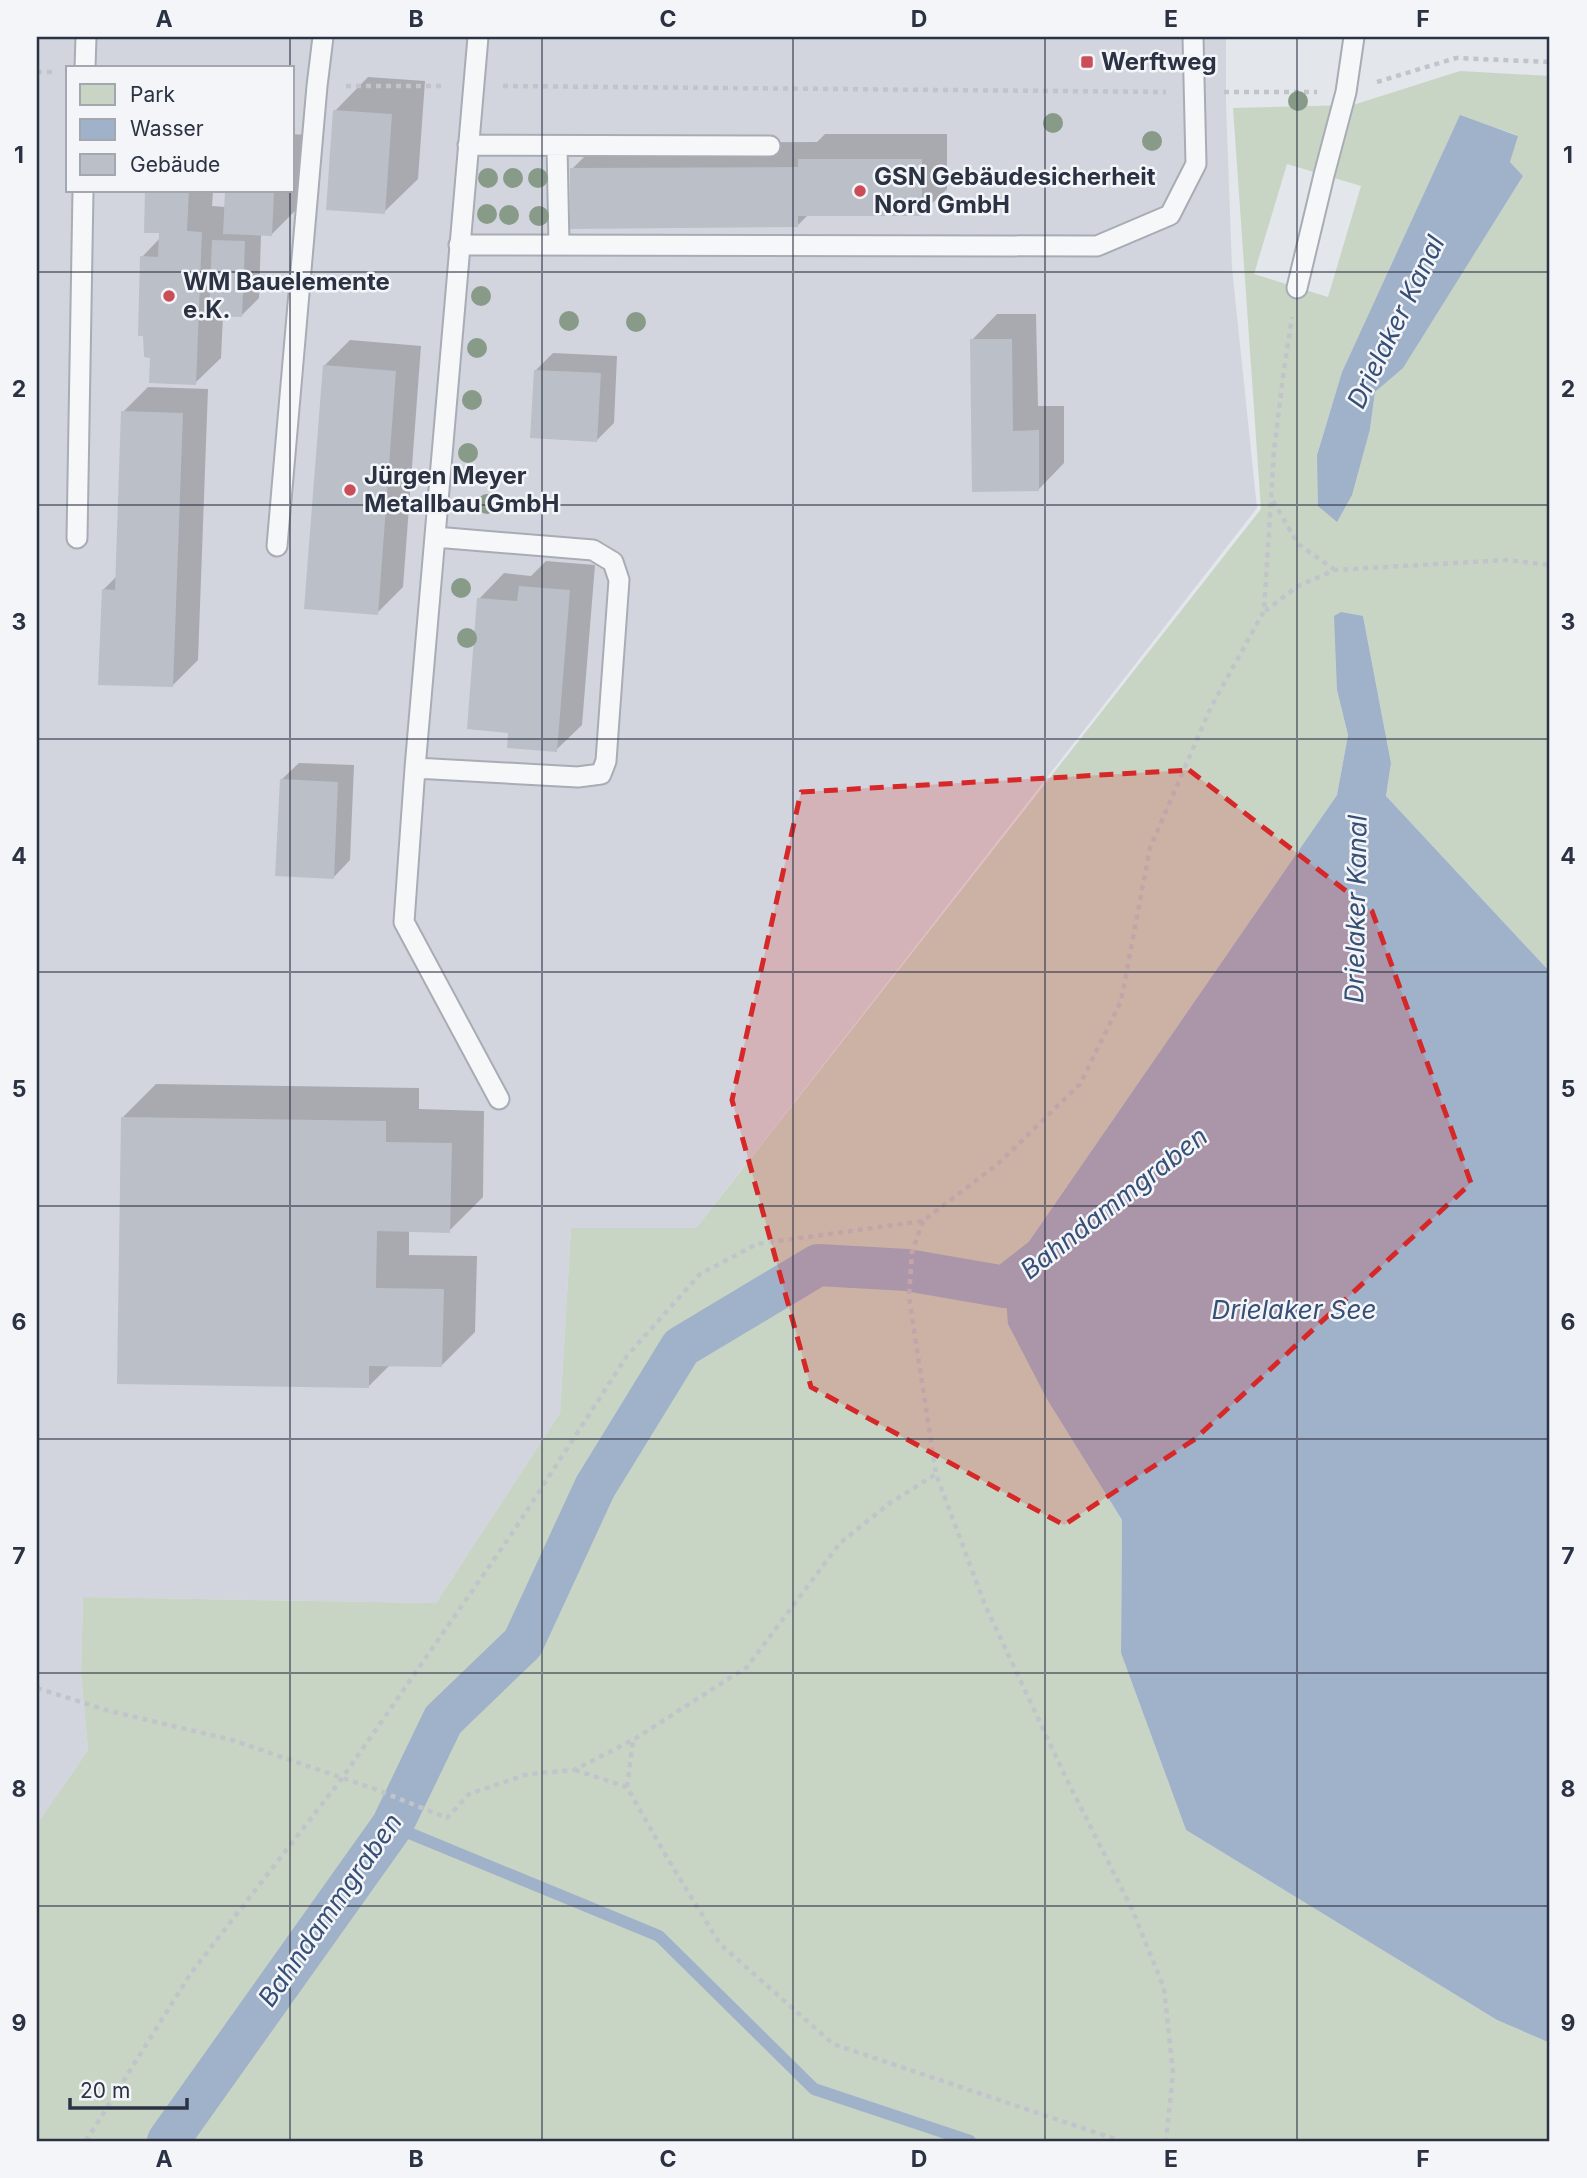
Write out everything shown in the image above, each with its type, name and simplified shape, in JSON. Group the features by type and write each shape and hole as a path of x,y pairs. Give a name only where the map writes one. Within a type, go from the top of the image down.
{"lane":[{"path":"85,66 86,37"},
{"path":"277,547 323,37"},
{"path":"478,37 404,922 499,1099"},
{"path":"459,245 1097,246 1170,215 1196,164 1193,37"},
{"path":"1297,288 1346,92 1354,37"},
{"path":"468,145 769,146"},
{"path":"557,146 559,245"},
{"path":"77,538 83,192"},
{"path":"415,768 578,777 600,775 606,761 619,580 613,562 593,550 435,537"}],"path":[{"path":"317,86 1346,92 1456,58 1548,62"},
{"path":"1264,611 1274,452 1297,288"},
{"path":"1272,500 1298,544 1335,570"},
{"path":"86,2141 191,1973 343,1777 511,1535 626,1356 700,1275 757,1244 923,1221 999,1163 1080,1084 1121,1000 1150,848 1211,707 1264,611 1298,586 1335,570 1507,559 1550,565"},
{"path":"923,1221 912,1252 909,1297 936,1474 985,1605 1132,1909 1164,1988 1174,2073 1166,2141"},
{"path":"37,1688 106,1710 232,1740 343,1777 447,1818 469,1794 528,1774 574,1770 633,1740 747,1667 841,1543 890,1503 936,1474"},
{"path":"633,1740 626,1787 720,1944 833,2044 1121,2141"},
{"path":"574,1770 626,1787"}],"highlighted area":[{"path":"1189,770 1372,911 1471,1183 1195,1439 1064,1525 811,1387 732,1100 801,792"}],"shaded area":[{"path":"37,37 1226,37 1232,268 1257,508 696,1228 571,1228 560,1413 436,1603 83,1597 81,1673 88,1750 37,1824"}],"green space":[{"path":"1460,71 1550,76 1550,972 1386,796 1391,763 1363,616 1337,690 1348,735 1337,795 1030,1240 1048,1401 1122,1520 1121,1653 1186,1830 1497,2020 1550,2043 1550,2141 37,2141 37,1824 88,1750 81,1673 83,1597 436,1603 560,1413 571,1228 696,1228 1261,509 1233,108 1353,105","holes":["1460,116 1517,135 1510,162 1523,176 1403,367 1375,392 1370,429 1317,455 1342,372","1287,164 1361,186 1328,297 1254,274"]}],"water":[{"name":"Drielaker Kanal","path":"1460,115 1518,136 1510,162 1523,176 1403,368 1375,392 1370,429 1352,495 1337,522 1318,506 1317,455 1342,372"},
{"name":"Drielaker See","path":"1341,612 1363,616 1391,763 1386,796 1550,972 1550,2043 1497,2020 1186,1830 1121,1653 1122,1520 1048,1401 1008,1324 1005,1287 1030,1240 1337,795 1348,735 1337,690 1334,616"}],"building":[{"path":"333,110 392,114 385,214 326,210"},
{"path":"798,159 922,159 922,216 798,216 798,227 570,229 570,168 798,167"},
{"name":"WM Bauelemente e.K.","path":"145,192 189,192 187,231 202,232 196,385 149,383 150,358 144,357 143,336 138,336 140,256 158,257 159,233 144,233"},
{"path":"225,192 274,192 272,236 223,234"},
{"path":"212,240 245,241 242,317 209,316"},
{"path":"970,339 1012,339 1013,431 1039,430 1039,491 972,492"},
{"name":"Jürgen Meyer Metallbau GmbH","path":"323,365 396,371 378,615 304,609"},
{"path":"534,370 601,373 597,442 530,438"},
{"path":"121,411 183,413 173,687 98,685 102,589 115,590"},
{"path":"519,586 570,590 557,752 507,748 508,733 467,729 477,598 517,601"},
{"path":"280,779 338,782 334,879 275,876"},
{"path":"121,1117 386,1121 386,1142 452,1143 450,1233 377,1231 376,1288 444,1289 442,1367 369,1366 369,1388 117,1384"}],"waterway":[{"name":"Bahndammgraben","path":"168,2141 392,1826 443,1720 523,1643 595,1487 681,1347 818,1265 907,1270 1005,1287 1050,1252"},
{"path":"392,1826 659,1936 814,2089 970,2141"}],"place":[{"name":"Werftweg","path":"1087,62"},
{"name":"GSN Gebäudesicherheit Nord GmbH","path":"860,191"},
{"name":"WM Bauelemente e.K.","path":"169,296"},
{"name":"Jürgen Meyer Metallbau GmbH","path":"350,490"}]}
